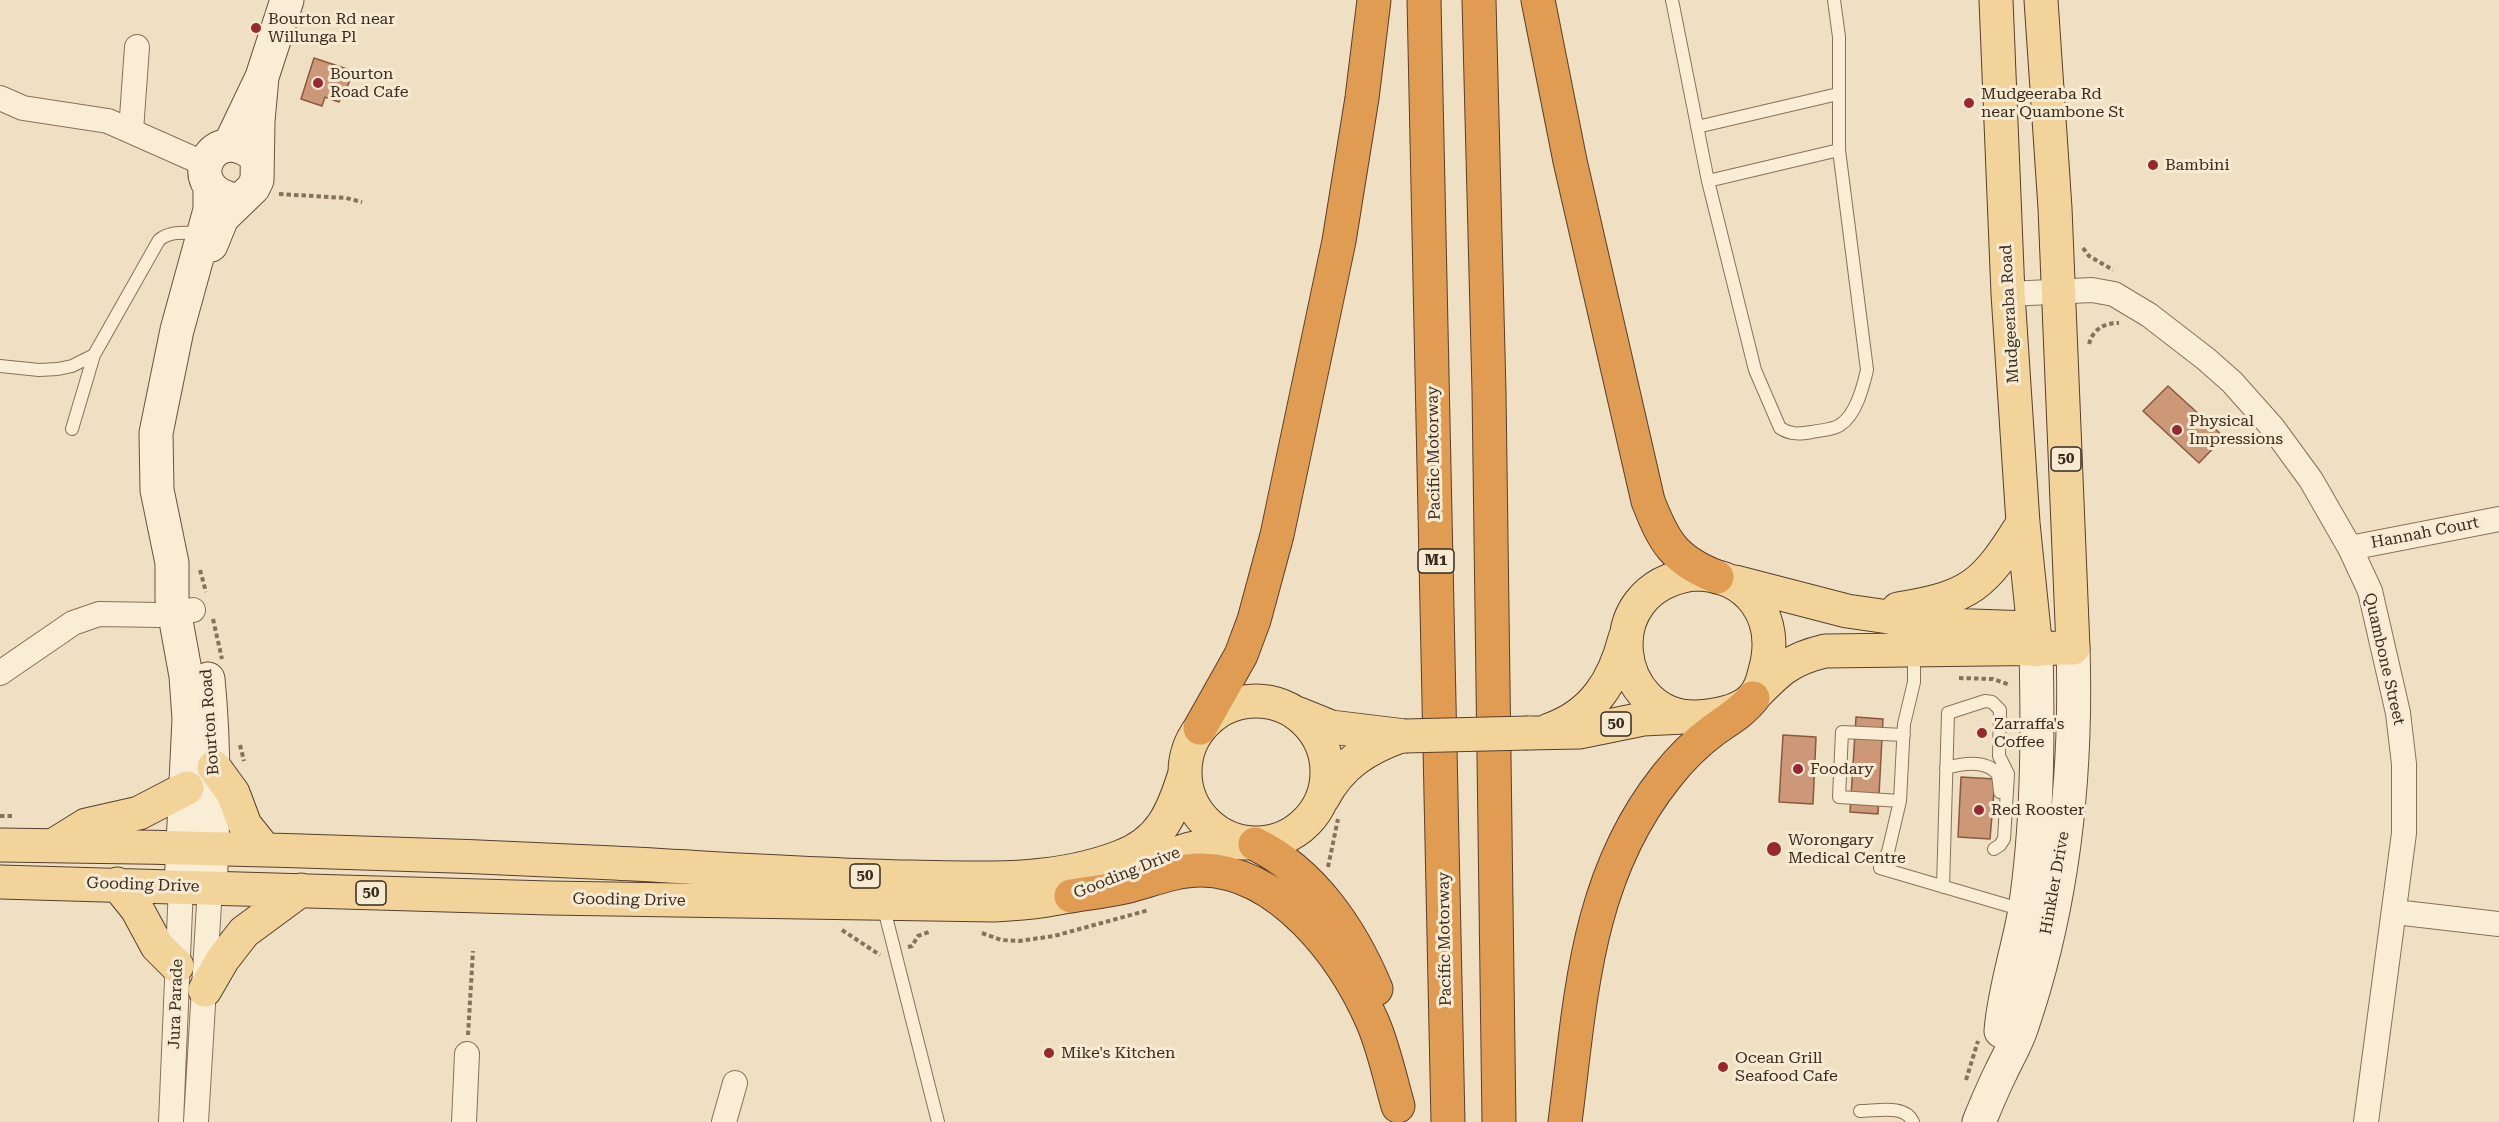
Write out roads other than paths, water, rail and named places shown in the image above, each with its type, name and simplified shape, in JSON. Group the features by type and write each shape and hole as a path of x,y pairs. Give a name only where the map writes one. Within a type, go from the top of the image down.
{"highway":[{"path":"1200,729 1242,655 1277,535 1340,241 1356,142 1374,0"},
{"name":"Pacific Motorway","path":"1424,0 1448,1122"},
{"path":"1479,0 1489,391 1499,1122"},
{"path":"1538,0 1568,150 1648,501 1661,533 1675,553 1690,565 1721,578"},
{"path":"1565,1122 1592,928 1617,858 1647,803 1671,771 1697,744 1741,712 1754,696"},
{"path":"1251,843 1279,856 1312,887 1337,917 1362,957 1382,1008 1399,1114"},
{"path":"1071,896 1125,887 1169,874 1202,870 1238,876 1270,891 1292,908 1349,977 1378,1037 1399,1114"}],"main road":[{"name":"Mudgeeraba Road","path":"1996,0 2008,294 2024,523 2035,639"},
{"name":"50","path":"1185,773 1189,748 1200,729 1212,716 1234,704 1266,702 1324,725 1353,731 1404,736 1579,732 1643,719 1695,717 1725,712 1741,706 1781,669 1810,654 1836,650 1914,664 2035,639 2073,638 2059,291 2041,0"},
{"name":"50","path":"1866,614 1939,602 1969,589 2001,559 2024,523"},
{"name":"50","path":"1533,733 1568,722 1586,710 1613,675 1626,630 1641,601 1660,585 1694,574 1721,578 1817,605 2035,639"},
{"path":"1721,578 1746,592 1761,609 1767,622 1768,657 1764,675 1754,696"},
{"path":"1817,605 1900,634 1914,664"},
{"path":"1626,630 1627,660 1639,687 1649,699 1661,707 1679,715 1695,717"},
{"path":"1292,711 1311,726 1323,747 1331,806"},
{"name":"50","path":"1251,843 1274,842 1290,835 1331,806 1335,778 1352,760 1372,748 1404,736"},
{"path":"230,767 233,793 245,825 265,850"},
{"path":"1185,773 1190,797 1203,819 1213,830 1227,838 1251,843"},
{"name":"Gooding Drive","path":"0,845 507,858 780,873 997,879 1041,876 1105,862 1143,846 1154,835 1173,808 1185,773"},
{"path":"53,846 86,825 139,813 187,788"},
{"name":"Gooding Drive","path":"0,882 549,898 994,905 1033,903 1071,896 1125,877 1189,848 1215,842 1251,843"},
{"path":"117,884 137,909 157,946 177,966"},
{"path":"205,990 223,959 244,932 301,890"}],"street":[{"path":"0,98 23,108 108,121 225,164 262,77 287,0"},
{"path":"131,131 137,47"},
{"name":"Bourton Road","path":"177,330 222,218 259,194 258,172 225,164 177,330 156,433 157,490 185,563 188,593 196,609 207,671 230,767 198,849"},
{"name":"Quambone Street","path":"2008,294 2092,290 2114,294 2149,315 2206,358 2232,382 2273,428 2311,480 2350,548 2370,591 2398,713 2404,764 2404,833 2366,1122"},
{"name":"Hannah Court","path":"2350,548 2499,519"},
{"path":"0,673 73,623 99,614 196,609"},
{"name":"Bourton Road","path":"196,609 189,708 187,788 198,849 196,887"},
{"name":"Hinkler Drive","path":"2038,914 2061,860 2075,699 2073,638"},
{"name":"Hinkler Drive","path":"1979,1122 2021,1028 2038,914 2034,812 2037,751 2035,639"},
{"name":"Jura Parade","path":"171,1122 177,966 196,887"},
{"name":"Jura Parade","path":"196,887 205,990 198,1054 196,1122"},
{"path":"2395,912 2499,924"},
{"path":"464,1122 467,1054"},
{"path":"724,1122 735,1083"}],"lane":[{"path":"1672,0 1708,181 1755,370 1780,428 1786,432 1799,434 1839,426 1853,409 1867,370 1839,150 1839,37 1834,0"},
{"path":"1697,127 1838,94"},
{"path":"1708,181 1839,150"},
{"path":"72,429 94,355 159,240 165,235 174,233 204,233"},
{"path":"0,366 39,370 58,369 72,366 94,355"},
{"path":"1914,664 1904,724 1900,801 1888,852 1880,868 2038,914"},
{"path":"1943,887 1946,768 1948,713 1985,701 1992,702 2000,710 1999,756 2008,774 2004,839 2000,845 1989,850 1997,840 2000,786 1998,774 1990,766 1977,764 1946,768"},
{"path":"1900,801 1839,797 1842,732 1904,735"},
{"path":"883,904 938,1122"},
{"path":"1860,1111 1903,1111 1910,1115 1913,1122"}],"place":[{"name":"Bourton Rd near Willunga Pl","path":"256,28"},
{"name":"Bourton Road Cafe","path":"318,83"},
{"name":"Mudgeeraba Rd near Quambone St","path":"1969,103"},
{"name":"Bambini","path":"2153,165"},
{"name":"Physical Impressions","path":"2177,430"},
{"name":"Zarraffa's Coffee","path":"1982,733"},
{"name":"Foodary","path":"1798,769"},
{"name":"Red Rooster","path":"1979,810"},
{"name":"Worongary Medical Centre","path":"1774,849"},
{"name":"Mike's Kitchen","path":"1049,1053"},
{"name":"Ocean Grill Seafood Cafe","path":"1723,1067"}]}
